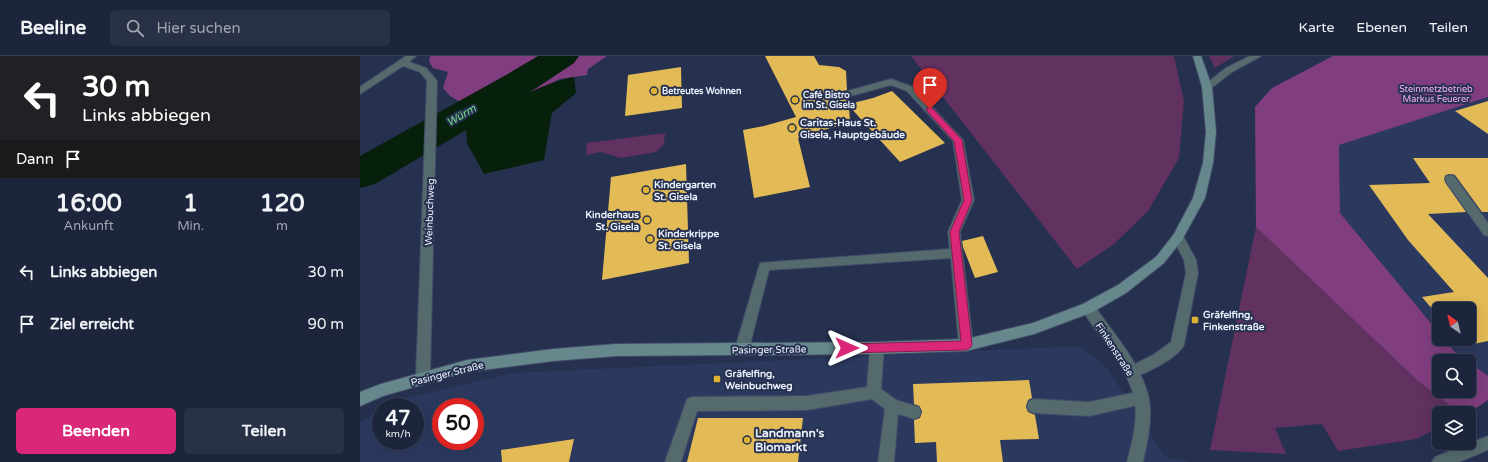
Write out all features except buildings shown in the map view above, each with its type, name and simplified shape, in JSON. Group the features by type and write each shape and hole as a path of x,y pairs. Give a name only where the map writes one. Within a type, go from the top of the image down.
{"main road":[{"name":"Pasinger Straße","path":"360,399 381,390 467,366 553,355 616,350 877,348 966,345 1034,328 1088,308 1122,290 1160,260 1178,237 1199,198 1208,163 1211,132 1208,87 1197,56"}],"street":[{"path":"360,91 412,56"},
{"path":"1208,87 1229,70 1257,56"},
{"name":"Weinbuchweg","path":"403,63 423,70 432,81 432,122 423,378"},
{"path":"847,94 891,82 910,89 958,140 968,200 954,232 966,345"},
{"path":"1450,179 1488,232"},
{"path":"1132,372 1158,359 1177,345 1192,273 1190,260 1178,237"},
{"path":"742,349 764,266 956,253"},
{"name":"Finkenstraße","path":"1088,308 1132,372 1142,398 1143,427 1138,461"},
{"path":"874,392 877,348"},
{"path":"673,462 692,404 807,403 874,392 892,406 914,412"},
{"path":"1034,406 1089,409 1142,398"},
{"path":"886,462 892,406"},
{"path":"1440,462 1488,443"}],"shaded area":[{"path":"911,56 1174,56 1184,101 1179,158 1148,211 1114,244 1077,269"},
{"path":"1209,56 1234,56 1215,68"},
{"path":"574,77 576,93 552,113 544,160 484,174 467,143 466,128 532,91 560,80"},
{"path":"1488,97 1488,376 1476,367 1476,354 1458,354 1450,346 1476,346 1476,302 1432,302 1432,325 1340,213 1339,144"},
{"path":"665,133 664,144 656,152 621,158 601,152 586,155 587,143"},
{"path":"1256,227 1418,381 1432,392 1432,398 1440,398 1451,406 1432,406 1432,431 1416,439 1338,451 1322,424 1275,428 1286,454 1210,450"},
{"path":"1080,346 1107,368 1165,457 1189,462 360,462 360,422 372,415 372,450 424,450 424,398 407,398 513,373"}],"green space":[{"path":"430,56 555,56 479,104 467,106 450,96 443,88 448,72 433,68 429,61"},
{"path":"567,56 607,56 588,69 587,75 560,79 523,96 466,128 462,120"},
{"name":"Steinmetzbetrieb Markus Feuerer","path":"1333,56 1488,56 1488,97 1339,145 1340,213 1432,325 1432,346 1450,346 1458,354 1432,354 1432,392 1418,381 1256,227 1255,107 1272,88"},
{"path":"1476,367 1488,376 1488,400 1476,408 1476,406 1451,406 1440,398 1476,398"}],"waterway":[{"name":"Würm","path":"360,174 519,83 562,56"}],"place":[{"name":"Betreutes Wohnen","path":"654,91"},
{"name":"Café Bistro im St. Gisela","path":"795,100"},
{"name":"Caritas-Haus St. Gisela, Hauptgebäude","path":"792,128"},
{"name":"Kindergarten St. Gisela","path":"646,190"},
{"name":"Kinderhaus St. Gisela","path":"647,220"},
{"name":"Kinderkrippe St. Gisela","path":"650,239"},
{"name":"Gräfelfing, Finkenstraße","path":"1195,320"},
{"name":"Gräfelfing, Weinbuchweg","path":"717,379"},
{"name":"Landmann's Biomarkt","path":"747,440"}],"route":[{"path":"847,348 966,345 954,232 968,200 958,140 930,109"}]}
